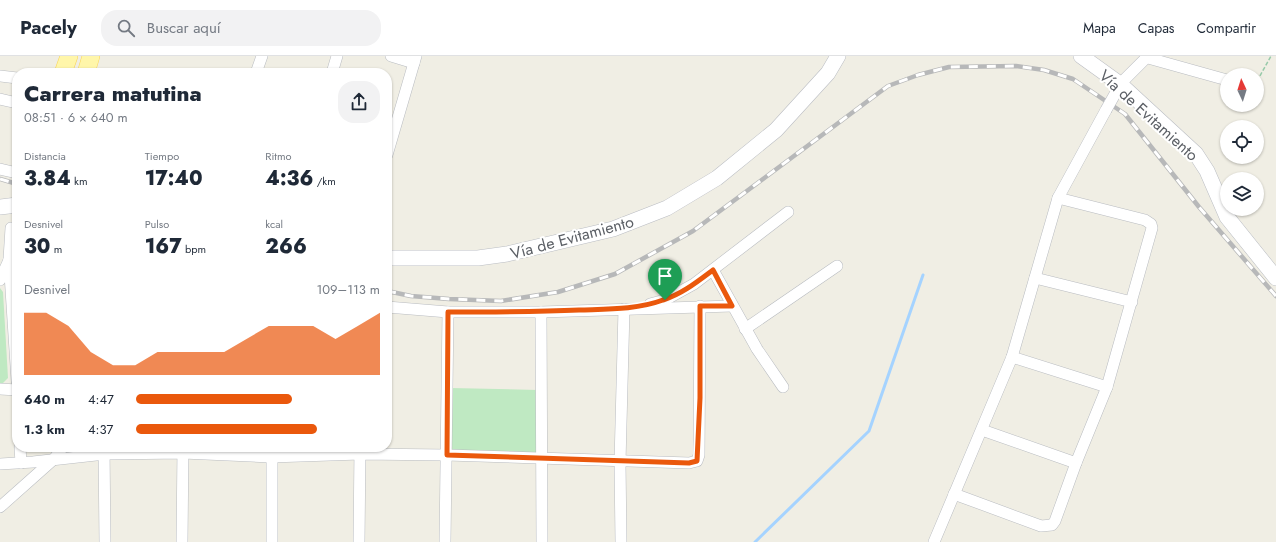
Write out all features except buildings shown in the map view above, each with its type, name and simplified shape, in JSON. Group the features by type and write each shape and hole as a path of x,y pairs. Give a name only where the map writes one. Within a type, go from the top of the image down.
{"main road":[{"path":"64,68 68,56"},
{"path":"87,68 91,56"},
{"name":"Vía de Evitamiento","path":"392,258 478,258 507,254 613,229 667,208 717,178 776,130 828,73 838,56"},
{"name":"Vía de Evitamiento","path":"1081,56 1117,89 1196,154 1207,171 1227,217 1276,278"},
{"path":"0,207 12,206"}],"street":[{"path":"258,68 262,56"},
{"path":"333,68 337,56"},
{"path":"391,56 415,59 392,129"},
{"path":"934,542 1012,357 1058,198 1117,89 1148,57 1220,78"},
{"path":"0,76 12,77"},
{"path":"0,99 12,102"},
{"path":"0,169 12,173"},
{"path":"954,494 1041,526 1048,526 1055,521 1076,462 1107,387 1152,233 1151,224 1145,220 1058,198"},
{"path":"624,309 654,304 665,300 694,284 788,212"},
{"path":"9,228 12,295"},
{"path":"0,280 10,260"},
{"path":"745,329 837,266"},
{"path":"713,270 745,329 783,387"},
{"path":"1035,278 1132,302"},
{"path":"382,452 620,462 689,463 697,461 700,398 700,306"},
{"path":"392,307 448,312 541,312 732,306"},
{"path":"621,542 620,462 624,309"},
{"path":"446,542 448,312"},
{"path":"541,312 542,542"},
{"path":"1012,357 1107,387"},
{"path":"0,390 12,390"},
{"path":"982,430 1076,462"},
{"path":"20,452 21,463"},
{"path":"0,507 54,459 59,452"},
{"path":"0,464 54,459 94,452"},
{"path":"105,452 105,542"},
{"path":"182,542 183,452"},
{"path":"272,452 272,542"},
{"path":"359,542 360,452"}],"path":[{"path":"1264,68 1271,56"}],"green space":[{"path":"0,288 3,292 8,378 1,385 0,385"},
{"path":"451,388 538,390 538,453 450,452"}],"waterway":[{"path":"755,542 869,431 923,275"}],"railway":[{"path":"392,292 411,296 501,301 558,292 615,274 693,231 888,86 918,75 949,67 1016,66 1044,70 1073,79 1125,114 1199,207 1276,296"},
{"path":"0,179 12,183"}],"route":[{"path":"713,270 732,306 700,306 699,455 697,461 689,463 620,462 447,455 448,312 541,312 624,309 654,304 665,300 694,284 713,270"}]}
